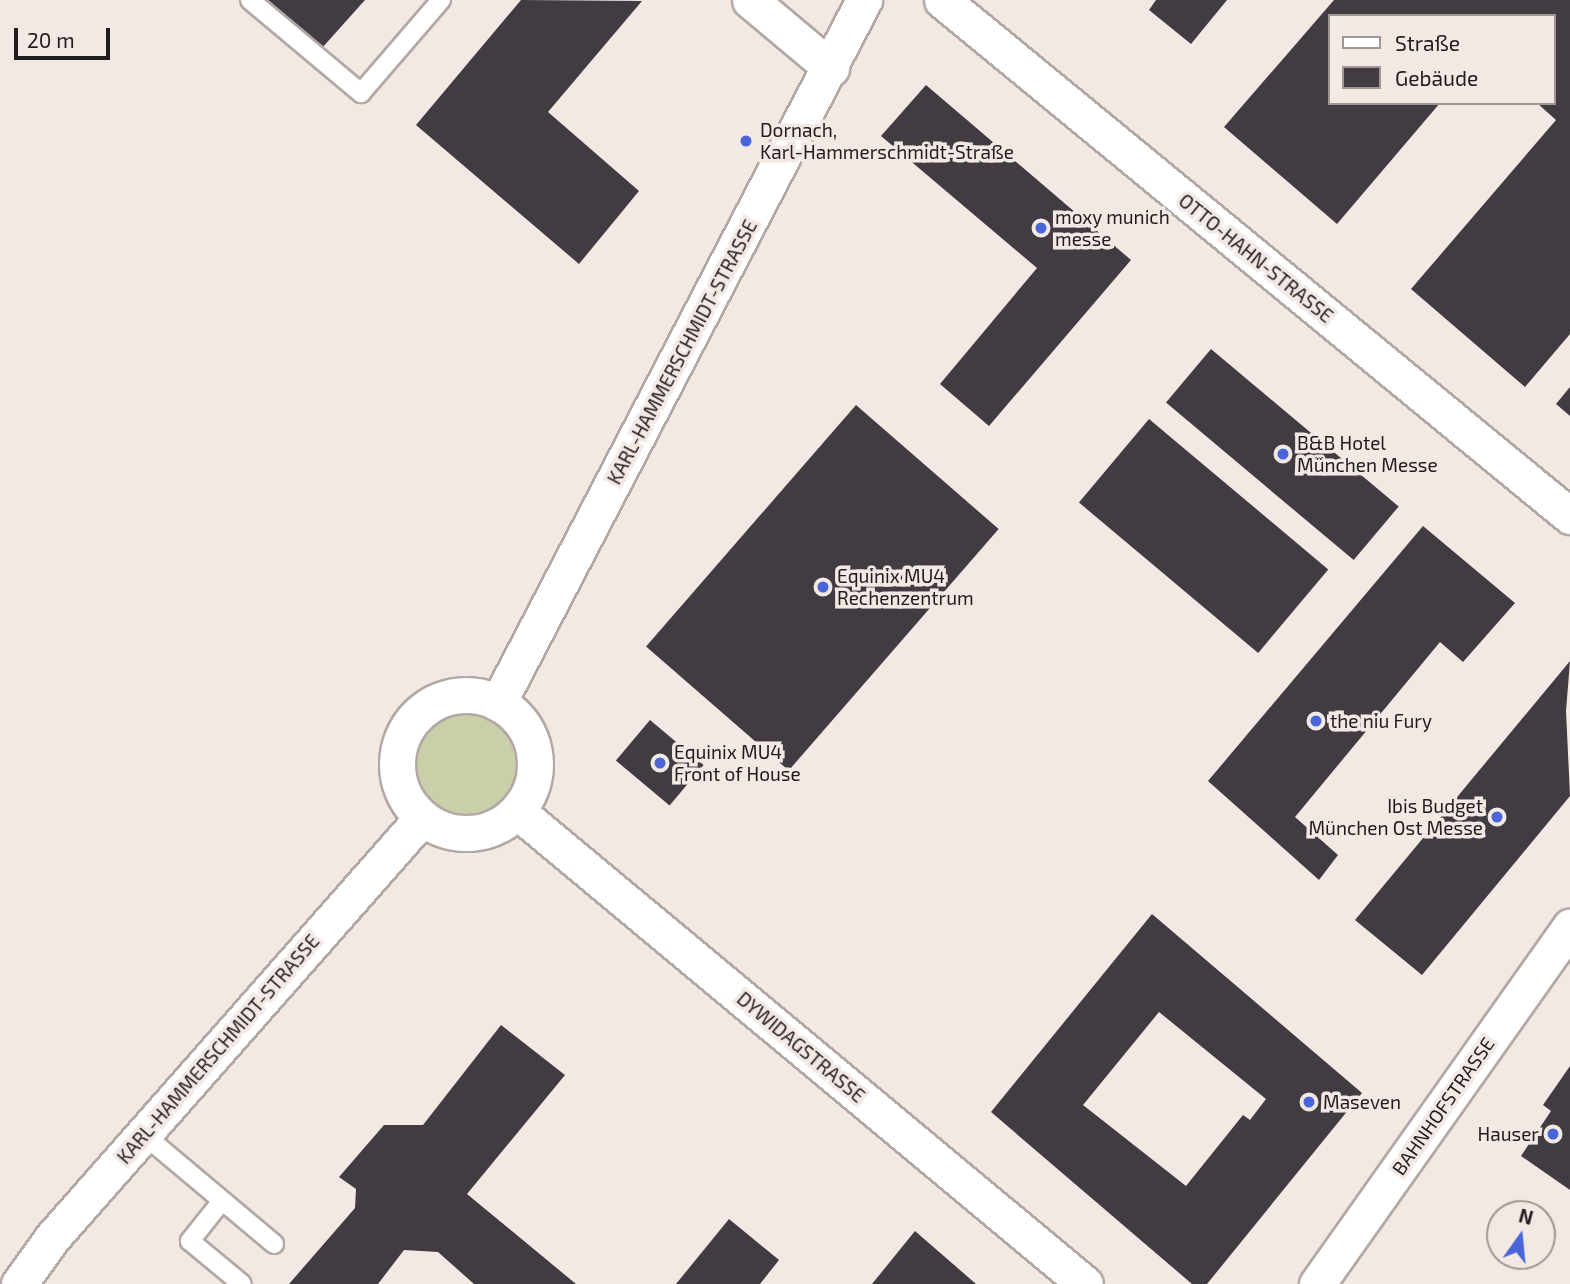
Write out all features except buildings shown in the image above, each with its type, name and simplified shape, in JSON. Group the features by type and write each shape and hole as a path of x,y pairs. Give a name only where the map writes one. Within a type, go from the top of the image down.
{"street":[{"path":"750,0 831,68"},
{"name":"KARL-HAMMERSCHMIDT-STRASSE","path":"499,703 864,0"},
{"name":"OTTO-HAHN-STRASSE","path":"942,0 1570,516"},
{"path":"449,697 483,697 499,703 525,727 533,744 534,779 517,811 481,832 461,833 422,818 402,790 398,774 401,741 408,726 433,703 449,697"},
{"name":"DYWIDAGSTRASSE","path":"517,811 1084,1284"},
{"name":"KARL-HAMMERSCHMIDT-STRASSE","path":"19,1284 52,1238 422,818"},
{"name":"BAHNHOFSTRASSE","path":"1317,1284 1570,927"}],"lane":[{"path":"250,0 361,93 441,0"},
{"path":"144,1134 221,1202 274,1244"},
{"path":"221,1202 190,1241 242,1284"}],"green space":[{"path":"467,708 488,713 506,724 517,742 522,763 517,784 506,802 488,813 467,818 446,813 428,802 417,784 412,763 417,742 428,724 446,713"}],"place":[{"name":"Dornach, Karl-Hammerschmidt-Straße","path":"746,141"},
{"name":"moxy munich messe","path":"1041,228"},
{"name":"B&B Hotel München Messe","path":"1283,454"},
{"name":"Equinix MU4 Rechenzentrum","path":"823,587"},
{"name":"the niu Fury","path":"1316,721"},
{"name":"Equinix MU4 Front of House","path":"660,763"},
{"name":"Ibis Budget München Ost Messe","path":"1497,817"},
{"name":"Maseven","path":"1309,1102"},
{"name":"Hauser","path":"1553,1134"}]}
